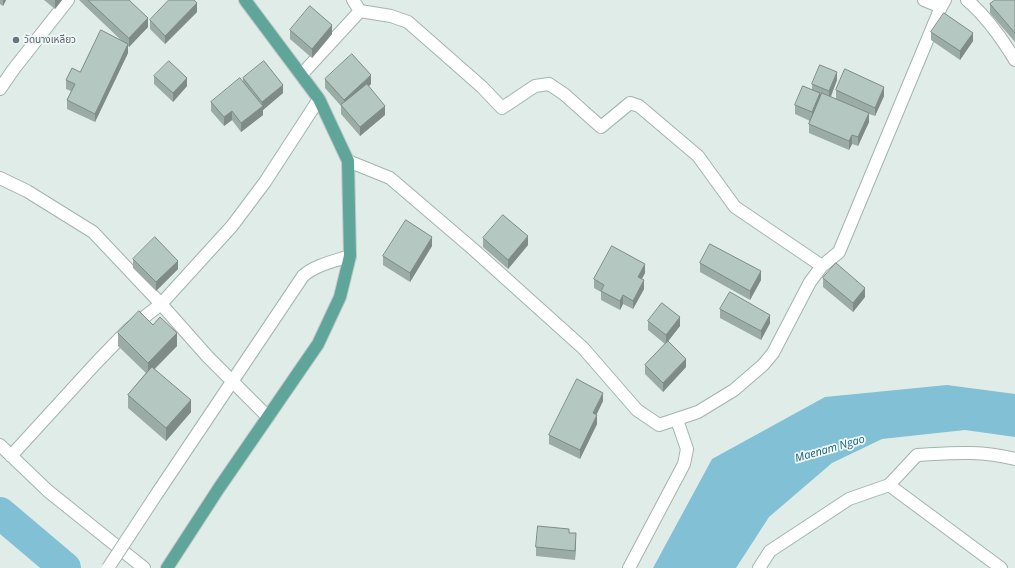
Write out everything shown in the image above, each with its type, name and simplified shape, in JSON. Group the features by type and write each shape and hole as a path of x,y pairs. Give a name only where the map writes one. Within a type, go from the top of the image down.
{"main road":[{"path":"167,568 318,344 340,297 350,256 348,161 320,99 245,0"}],"street":[{"path":"0,89 13,70 68,0"},
{"path":"353,0 360,11 391,16 408,22 482,87 502,108 535,86 549,84 564,94 601,127 630,103 639,106 698,156 735,207 822,266"},
{"path":"348,161 390,178 474,249 583,348 637,410 659,425 677,420 698,412 734,390 764,365 773,353 810,282 822,266 838,252 943,4 924,0"},
{"path":"967,0 981,11 1002,39 1015,60"},
{"path":"302,74 360,11"},
{"path":"11,456 129,329 161,304 232,226 265,182 320,99"},
{"path":"0,178 27,191 93,232 161,304 206,356 268,417"},
{"path":"108,568 303,276 308,271 315,268 350,256"},
{"path":"629,568 684,464 687,448 677,420"},
{"path":"0,445 48,491 144,568"},
{"path":"759,568 770,551 849,499 889,485 917,455 969,452 995,454 1015,459"},
{"path":"889,485 1001,568"}],"water":[{"path":"947,385 1015,394 1015,437 965,430 882,439 832,463 769,517 736,568 653,568 712,459 825,397"}],"building":[{"path":"88,0 129,0 148,18 129,38"},
{"path":"169,0 194,0 197,3 165,36 150,20"},
{"path":"995,0 1015,0 1015,33 990,4"},
{"path":"310,6 332,25 312,49 290,30"},
{"path":"944,13 973,33 960,51 931,32"},
{"path":"101,30 128,44 95,114 67,100 75,84 66,80 72,68 80,72"},
{"path":"352,54 371,75 344,100 325,79"},
{"path":"169,61 187,78 173,93 154,76"},
{"path":"264,61 283,85 262,102 243,78"},
{"path":"820,65 837,72 829,91 812,84"},
{"path":"845,69 884,87 875,108 836,90"},
{"path":"240,78 263,106 241,123 232,111 224,117 211,102"},
{"path":"367,84 385,106 360,127 341,105"},
{"path":"803,86 820,93 812,112 795,105"},
{"path":"822,93 869,113 858,137 852,135 849,141 809,124"},
{"path":"503,215 528,236 508,260 483,238"},
{"path":"406,220 432,237 410,273 383,256"},
{"path":"155,237 178,261 156,282 133,259"},
{"path":"710,244 761,271 750,291 700,263"},
{"path":"612,246 645,264 638,277 644,280 633,301 623,295 620,301 601,291 604,285 594,279"},
{"path":"836,263 865,288 853,303 823,278"},
{"path":"730,292 770,315 761,331 720,309"},
{"path":"662,303 680,317 666,335 648,321"},
{"path":"139,311 153,325 160,317 177,333 148,363 118,333"},
{"path":"668,341 686,359 663,383 645,365"},
{"path":"152,367 191,400 166,428 128,395"},
{"path":"577,379 603,393 593,413 597,415 580,450 549,435"},
{"path":"538,526 569,529 569,533 576,533 575,551 536,547"}],"waterway":[{"name":"Maenam Ngao","path":"0,513 65,568"}],"place":[{"name":"วัดนางเหลียว","path":"16,40"}]}
